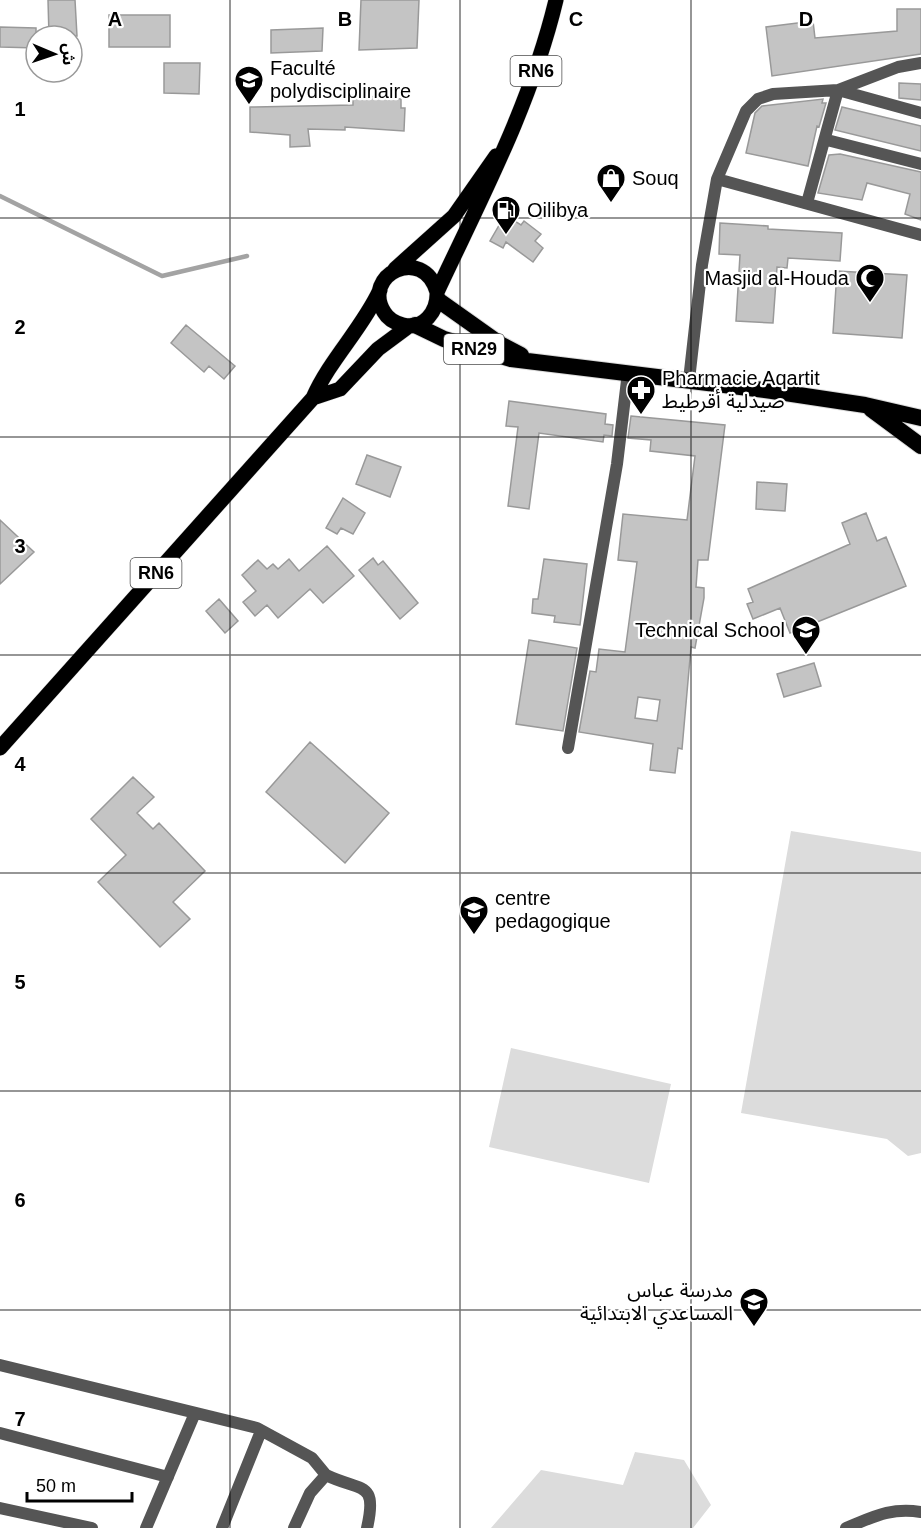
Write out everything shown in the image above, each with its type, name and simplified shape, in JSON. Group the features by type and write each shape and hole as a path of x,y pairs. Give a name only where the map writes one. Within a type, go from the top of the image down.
{"highway":[{"name":"RN29","path":"438,296 500,344 535,362"},
{"name":"RN29","path":"412,325 444,339 511,359 628,372 865,405 921,418"},
{"path":"865,405 921,446"}],"main road":[{"name":"RN6","path":"313,398 340,389 378,349 412,325 430,316 490,186 537,71 556,0"},
{"name":"RN6","path":"0,748 313,398 323,374 360,326 391,272 454,216 490,163 509,140"},
{"path":"391,272 407,267 424,271 435,283 438,296"},
{"path":"380,290 381,307 386,315 392,321 412,325"}],"street":[{"path":"838,90 898,67 921,63"},
{"path":"807,203 827,140 838,90"},
{"path":"689,380 702,265 717,179 746,111 758,99 773,94 838,90 921,113"},
{"path":"827,140 921,164"},
{"path":"717,179 921,235"},
{"path":"568,748 617,464 628,372"},
{"path":"0,1365 257,1428 312,1458 326,1475 360,1488 369,1495 372,1506 367,1528"},
{"path":"146,1528 195,1413"},
{"path":"222,1528 261,1431"},
{"path":"0,1432 168,1477"},
{"path":"294,1528 310,1492 326,1475"},
{"path":"846,1528 879,1514 902,1509 921,1512"},
{"path":"1,1510 65,1525 92,1528"}],"shaded area":[{"path":"791,831 921,852 921,1153 908,1156 887,1139 741,1113"},
{"path":"511,1048 671,1084 649,1183 489,1147"},
{"path":"635,1452 684,1460 711,1505 693,1528 491,1528 541,1470 623,1485"}],"building":[{"path":"48,0 75,0 76,24 49,24"},
{"path":"361,0 419,0 417,48 359,50"},
{"path":"897,9 921,9 921,54 772,76 766,27 813,21 815,38 897,31"},
{"path":"109,15 170,15 170,47 109,47"},
{"path":"0,27 24,28 24,48 0,47"},
{"path":"323,28 322,51 271,53 271,30"},
{"path":"164,63 200,63 199,94 164,93"},
{"path":"899,83 921,84 921,100 899,98"},
{"path":"353,95 401,99 401,108 405,108 404,131 345,127 345,130 308,129 310,146 290,147 290,135 250,132 250,107 353,105"},
{"path":"823,99 822,103 826,103 819,127 817,126 808,166 746,153 755,113 762,106"},
{"path":"842,107 921,126 921,151 835,130"},
{"path":"840,154 921,172 921,220 905,214 910,194 867,183 862,200 818,193 829,155"},
{"path":"505,215 521,225 524,221 541,234 535,241 543,248 533,262 506,242 503,248 490,241"},
{"path":"720,223 768,226 768,229 842,233 840,261 788,258 787,268 777,267 773,323 736,321 740,255 719,254"},
{"name":"Masjid al-Houda","path":"837,271 907,275 902,338 833,333"},
{"path":"186,325 235,366 224,379 209,366 204,372 171,343"},
{"path":"509,401 606,414 605,424 613,425 612,436 604,435 603,442 539,433 529,509 508,506 518,427 506,426"},
{"path":"631,416 725,425 708,560 698,560 696,587 704,588 704,598 695,648 691,647 682,749 678,748 675,773 650,770 653,744 579,732 590,671 596,672 599,649 625,652 637,562 618,560 623,514 687,520 695,456 650,451 651,440 628,438","holes":["638,697 660,700 657,721 635,718"]},
{"path":"367,455 401,467 390,497 356,484"},
{"path":"757,482 787,484 785,511 756,509"},
{"path":"343,498 365,513 353,534 341,528 337,534 326,528"},
{"path":"866,513 877,541 886,537 906,586 790,633 780,608 753,619 747,604 753,602 748,589 850,544 842,523"},
{"path":"0,520 34,552 0,584"},
{"path":"327,546 354,576 323,603 310,589 278,618 267,605 255,616 243,602 256,591 242,575 258,560 267,569 273,564 278,569 289,559 299,571"},
{"path":"373,558 378,565 383,561 418,603 400,619 359,570"},
{"path":"544,559 587,564 580,625 554,622 555,616 532,613 533,599 538,599"},
{"path":"219,599 238,621 225,633 206,611"},
{"path":"529,640 577,648 563,731 516,724"},
{"path":"814,663 821,686 784,697 777,674"},
{"path":"310,742 389,813 345,863 266,792"},
{"path":"133,777 154,797 137,813 153,829 159,823 205,871 173,902 190,919 160,947 98,882 126,855 91,819"}],"waterway":[{"path":"0,196 162,276 247,256"}],"place":[{"name":"Faculté polydisciplinaire","path":"249,106"},
{"name":"Souq","path":"611,204"},
{"name":"Oilibya","path":"506,236"},
{"name":"Masjid al-Houda","path":"870,304"},
{"name":"Pharmacie Aqartit صيدلية أقرطيط","path":"641,416"},
{"name":"Technical School","path":"806,656"},
{"name":"centre pedagogique","path":"474,936"},
{"name":"مدرسة عباس المساعدي الابتدائية","path":"754,1328"}]}
